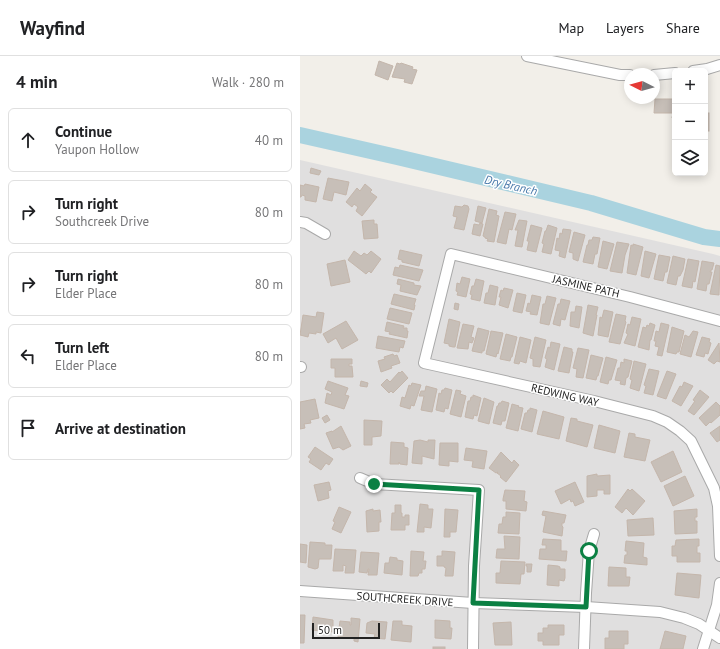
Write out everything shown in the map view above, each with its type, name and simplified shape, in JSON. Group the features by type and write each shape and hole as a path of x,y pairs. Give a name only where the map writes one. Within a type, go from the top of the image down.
{"street":[{"path":"527,56 624,75"},
{"path":"708,68 720,66"},
{"path":"660,74 672,73"},
{"path":"300,222 306,223 325,234"},
{"name":"JASMINE PATH","path":"451,254 630,297 720,321"},
{"name":"REDWING WAY","path":"451,254 424,363 594,401 653,416 667,422 691,441 714,488 718,506 720,556"},
{"path":"360,478 374,484 479,490 473,603 473,649"},
{"path":"584,649 589,551 594,534"},
{"path":"703,649 717,605 720,583"},
{"name":"SOUTHCREEK DRIVE","path":"300,591 473,603 586,607 668,614 684,618 710,630 720,638"}],"shaded area":[{"path":"300,160 720,256 720,649 300,649"}],"building":[{"path":"379,61 393,66 388,80 375,75"},
{"path":"397,63 413,67 412,69 417,70 412,84 404,82 405,79 392,77"},
{"path":"660,99 672,99 672,113 654,113 655,104 660,104"},
{"path":"708,113 709,113 708,131"},
{"path":"311,168 321,171 319,175 310,173"},
{"path":"328,178 349,182 346,195 334,192 332,201 323,199"},
{"path":"305,184 319,187 316,202 305,200 305,196 302,195 300,197 300,185 304,186"},
{"path":"365,184 372,190 370,192 377,197 362,216 356,211 358,207 354,204 352,207 346,202 357,188 360,191"},
{"path":"464,205 468,206 469,209 464,230 454,228 457,217 453,216 455,206 462,207"},
{"path":"478,206 486,208 482,223 475,221"},
{"path":"489,209 497,211 496,215 499,216 494,242 487,241 488,239 483,236"},
{"path":"505,212 516,214 512,230 509,229 506,244 497,242"},
{"path":"374,220 374,224 377,224 378,238 364,239 362,221"},
{"path":"519,220 527,221 522,247 515,246 518,230 515,230"},
{"path":"480,223 483,224 480,236 472,234 474,224 479,225"},
{"path":"531,225 542,228 536,252 527,250 529,241 527,241"},
{"path":"548,225 557,228 551,254 542,252 544,244 542,243"},
{"path":"563,229 571,230 565,258 559,256 560,251 555,250 557,238 559,239 560,233 562,234"},
{"path":"574,232 585,235 578,261 573,259 573,253 569,252"},
{"path":"593,237 600,238 597,254 595,254 593,264 583,262 589,240 592,240"},
{"path":"603,241 614,244 607,269 598,267"},
{"path":"617,242 629,244 625,255 622,273 610,271"},
{"path":"633,244 643,247 636,275 627,273 631,245 633,246"},
{"path":"400,250 422,255 419,266 402,262 402,260 398,259"},
{"path":"354,251 361,256 364,253 367,255 371,251 381,259 371,273 369,271 366,274 348,260"},
{"path":"645,251 656,254 649,278 641,276"},
{"path":"659,255 670,257 667,272 665,272 663,281 654,279"},
{"path":"673,256 685,259 683,270 680,276 678,276 676,285 667,283"},
{"path":"688,259 699,261 695,282 693,281 692,288 682,286"},
{"path":"345,260 350,282 331,286 327,264"},
{"path":"702,261 714,263 710,272 712,272 706,291 697,289"},
{"path":"400,265 423,270 419,281 393,275 395,267 399,268"},
{"path":"716,265 720,266 719,295 710,294"},
{"path":"462,277 470,279 466,297 457,295 458,292 456,291 457,283 460,284"},
{"path":"398,279 421,286 417,295 400,291 401,285 397,284"},
{"path":"476,279 484,281 480,301 471,299 472,295 470,294"},
{"path":"490,285 498,287 495,305 484,303 486,293 488,293"},
{"path":"504,288 513,290 508,308 499,305 501,290 503,291"},
{"path":"517,293 526,295 522,313 513,311"},
{"path":"394,294 416,299 414,310 391,304"},
{"path":"532,295 541,297 537,315 530,314 531,312 526,311 528,303 530,304"},
{"path":"547,296 556,298 549,325 540,323 543,304 545,304"},
{"path":"561,299 570,301 565,320 561,319 560,326 553,324 558,304 560,304"},
{"path":"455,303 459,304 458,310 454,309"},
{"path":"588,305 598,307 593,336 583,333"},
{"path":"576,306 582,307 579,328 570,326 571,312 575,312"},
{"path":"390,308 412,313 409,324 387,319"},
{"path":"604,310 613,312 608,337 598,335 600,317 602,318"},
{"path":"317,312 324,313 321,333 309,333 308,337 300,335 303,315 316,317"},
{"path":"616,314 626,316 626,322 620,344 609,342"},
{"path":"632,317 641,319 635,346 624,343 628,334 626,333 628,324 630,325"},
{"path":"449,319 460,322 455,347 444,343"},
{"path":"346,321 358,340 342,349 336,338 328,343 323,334"},
{"path":"387,322 407,328 407,338 389,334 390,332 385,331"},
{"path":"650,323 655,325 650,340 649,350 638,347 643,327 646,328"},
{"path":"661,323 669,325 662,356 657,355 659,347 655,346 656,341 654,341 656,331 659,332"},
{"path":"463,324 474,326 471,337 474,338 472,343 469,342 468,349 457,348"},
{"path":"672,327 684,331 679,352 676,354 667,352"},
{"path":"478,328 489,331 484,351 482,351 482,353 472,351"},
{"path":"491,331 503,333 496,357 486,354"},
{"path":"693,331 698,332 691,357 680,354 685,335 689,337"},
{"path":"506,334 517,337 510,361 500,359"},
{"path":"378,336 405,341 403,348 400,347 399,352 376,348"},
{"path":"520,337 531,340 526,363 520,361 519,364 514,363"},
{"path":"535,337 546,340 540,367 533,366 533,359 530,358"},
{"path":"702,337 710,339 709,342 711,343 708,354 705,353 704,357 696,355"},
{"path":"551,342 560,344 554,370 545,367 547,359 545,358"},
{"path":"719,343 720,362 717,361 714,364 708,360"},
{"path":"564,347 572,349 573,352 569,373 558,371"},
{"path":"578,348 589,350 583,378 576,377 577,369 573,368"},
{"path":"393,354 394,356 397,355 400,363 381,372 378,361"},
{"path":"591,355 603,358 596,380 586,378"},
{"path":"606,357 617,360 611,380 609,380 608,384 600,382"},
{"path":"331,359 352,359 352,364 349,364 349,366 352,366 353,377 335,377 335,368 331,368"},
{"path":"624,359 632,361 625,385 620,384 621,381 615,380 618,368 620,368 621,362 624,363"},
{"path":"634,361 646,364 639,391 630,388 632,380 630,379"},
{"path":"649,369 659,371 653,395 644,393 646,386 644,385"},
{"path":"402,371 408,378 393,393 391,391 389,393 381,385 387,379 390,382 399,372 400,373"},
{"path":"667,371 676,374 666,399 657,396"},
{"path":"328,381 348,388 345,395 349,396 344,409 325,403 327,393 331,395 332,392 325,389"},
{"path":"361,381 368,383 367,387 360,386"},
{"path":"684,382 693,386 681,406 672,401 680,386 682,387"},
{"path":"412,383 421,385 414,406 411,405 410,409 400,406 402,397 405,398 409,385 411,386"},
{"path":"426,386 437,389 432,412 421,410 424,396 419,396 421,391 425,391"},
{"path":"445,388 452,390 448,409 445,408 444,412 436,410 439,393 441,394 442,390"},
{"path":"456,390 461,391 460,394 466,396 461,417 450,414"},
{"path":"700,390 709,397 694,415 688,411"},
{"path":"473,395 481,398 477,416 474,415 473,419 465,417 468,401 470,401"},
{"path":"484,398 494,402 489,424 478,421"},
{"path":"315,399 319,418 310,420 311,423 304,424 305,428 300,429 300,402"},
{"path":"502,401 509,403 505,421 502,421 501,425 493,423 497,406"},
{"path":"716,402 720,406 720,415 706,426 699,418"},
{"path":"512,404 523,408 518,431 506,428"},
{"path":"530,408 537,410 532,432 521,429 525,413 530,410"},
{"path":"543,411 564,417 559,439 537,434"},
{"path":"327,415 330,420 325,423 322,418"},
{"path":"571,418 593,425 587,447 566,441"},
{"path":"364,420 382,421 381,436 372,437 372,445 364,445"},
{"path":"599,425 620,431 615,453 594,448"},
{"path":"341,426 351,446 343,450 339,447 333,449 326,433 332,432"},
{"path":"720,426 720,440 717,442 710,433"},
{"path":"629,433 635,434 635,437 650,440 645,461 624,457"},
{"path":"420,440 428,442 428,440 435,440 434,459 422,456 422,464 412,463 414,441"},
{"path":"391,442 404,443 404,447 408,448 407,465 400,464 399,462 399,464 390,464"},
{"path":"440,443 458,443 458,462 449,461 449,466 439,465"},
{"path":"315,447 333,459 329,465 326,463 321,470 309,462 311,459 308,457"},
{"path":"466,448 487,451 484,469 472,467 473,461 464,460"},
{"path":"673,451 682,472 661,482 651,462"},
{"path":"501,452 512,463 514,460 519,465 506,482 500,477 501,476 497,473 498,472 496,473 489,468"},
{"path":"597,474 597,476 610,475 610,494 604,494 604,490 597,490 597,496 587,497 587,476"},
{"path":"685,476 694,496 673,506 664,486"},
{"path":"329,482 331,490 328,491 329,498 318,501 314,485"},
{"path":"575,482 584,502 575,506 573,501 571,502 570,499 561,504 555,491"},
{"path":"628,489 630,491 632,489 645,501 633,515 626,508 622,513 615,507"},
{"path":"505,490 525,491 524,501 527,502 526,511 506,509 506,501 503,501"},
{"path":"420,504 428,505 428,509 433,509 431,528 424,527 424,532 417,532"},
{"path":"395,505 401,505 402,517 409,515 409,525 405,525 405,530 391,530 392,513 395,513"},
{"path":"339,507 351,512 341,533 332,529 335,522 333,521"},
{"path":"373,509 373,511 380,510 381,522 379,522 379,531 367,532 366,511"},
{"path":"445,509 458,510 456,532 450,532 450,537 444,537"},
{"path":"697,509 697,517 695,517 695,521 697,521 697,533 675,534 674,511"},
{"path":"543,511 566,515 564,523 562,523 562,536 543,532 546,516 542,515"},
{"path":"506,512 520,513 519,534 498,533 499,524 502,524 503,517 506,517"},
{"path":"653,518 654,535 628,536 627,520"},
{"path":"504,536 520,537 519,559 496,558 497,549 505,549"},
{"path":"543,539 561,540 561,551 567,551 566,561 539,559 540,549 546,549 546,545 542,545"},
{"path":"699,539 697,553 700,553 700,562 677,562 677,556 672,556 672,546 675,546 676,540"},
{"path":"626,541 644,543 643,557 647,558 647,565 624,563 625,555 627,555 627,551 625,551"},
{"path":"310,542 332,545 331,559 319,559 318,568 315,569 308,567"},
{"path":"300,544 307,545 306,563 300,562"},
{"path":"335,549 356,550 354,573 345,573 346,566 343,565 343,571 333,571"},
{"path":"411,551 424,552 423,561 426,561 425,569 422,569 422,573 419,573 418,576 410,576"},
{"path":"442,551 455,552 453,576 445,576 446,568 444,566 437,566 437,556 442,556"},
{"path":"361,552 379,553 377,575 368,575 369,569 367,573 359,572"},
{"path":"390,557 403,561 402,575 384,573 385,563 389,563"},
{"path":"501,561 525,562 524,574 521,574 520,584 496,583 496,573 500,573"},
{"path":"526,564 532,564 531,572 527,572"},
{"path":"548,565 558,566 560,569 565,569 564,581 559,580 559,586 547,585"},
{"path":"609,567 626,568 626,577 630,577 629,586 608,586"},
{"path":"677,573 701,575 699,598 675,595"},
{"path":"300,615 305,615 304,643 300,643"},
{"path":"313,617 333,620 333,632 312,630"},
{"path":"351,618 360,619 358,642 354,641 354,638 338,637 340,621 350,622 351,625"},
{"path":"435,620 450,621 450,628 452,628 451,639 435,638"},
{"path":"372,621 387,622 385,639 374,638 375,634 366,633 367,623"},
{"path":"393,621 402,621 402,625 412,626 411,642 391,640"},
{"path":"511,622 512,645 495,645 493,623"},
{"path":"548,625 564,625 564,635 559,635 559,645 543,645 543,641 538,641 538,633 543,633 543,628 548,628"},
{"path":"609,631 628,631 628,644 624,644 624,649 605,649 605,638 609,638"},
{"path":"665,631 686,636 683,649 660,649"},
{"path":"433,647 445,647 445,649 433,649"}],"waterway":[{"name":"Dry Branch","path":"300,135 591,203 704,237 720,239"}],"route":[{"path":"374,484 479,490 473,603 586,607 589,551"}]}
